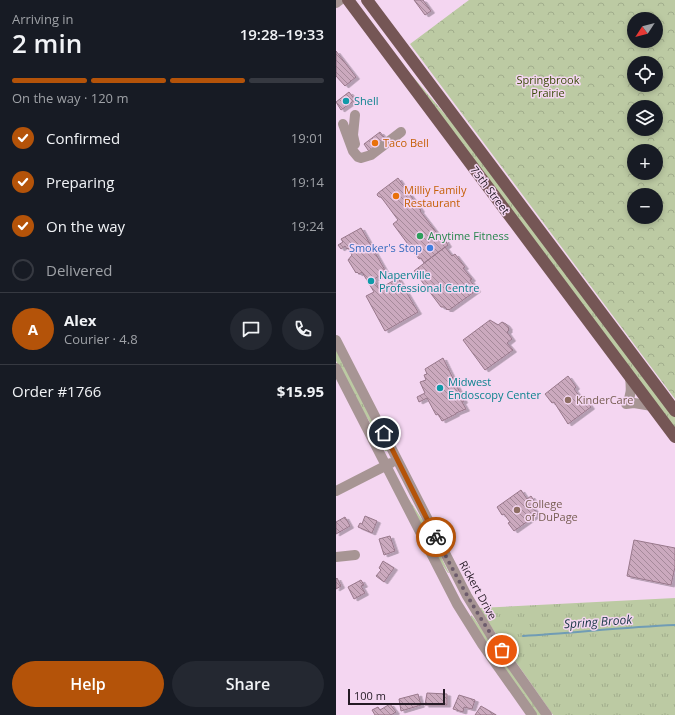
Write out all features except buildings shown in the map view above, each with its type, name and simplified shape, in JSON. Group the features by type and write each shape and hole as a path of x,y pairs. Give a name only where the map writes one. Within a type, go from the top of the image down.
{"main road":[{"name":"75th Street","path":"348,0 675,436"},
{"name":"75th Street","path":"367,0 675,411"}],"street":[{"path":"336,3 340,0"},
{"path":"355,115 353,139 359,152 367,157"},
{"path":"343,124 355,154 361,158 367,157 401,132"},
{"name":"Rickert Drive","path":"336,340 453,571 479,618 547,715"},
{"path":"336,368 457,604 482,644 532,715"},
{"path":"630,377 631,390 629,400 626,404 634,403 652,406"},
{"path":"336,491 398,460"},
{"path":"336,557 355,555"}],"green space":[{"name":"Springbrook Prairie","path":"469,0 675,0 675,399 410,44"},
{"path":"402,64 474,148 675,417 675,431"},
{"path":"336,349 387,451 385,451 376,432 357,402 336,361"},
{"path":"408,498 425,524 449,573 429,545"},
{"path":"675,598 675,715 553,715 478,608"},
{"path":"471,615 542,715 536,715 471,619"}],"waterway":[{"name":"Spring Brook","path":"523,636 675,625"}],"way so far":[{"path":"436,537 479,618 502,650"}],"place":[{"name":"Shell","path":"346,101"},
{"name":"Taco Bell","path":"375,143"},
{"name":"Milliy Family Restaurant","path":"396,196"},
{"name":"Anytime Fitness","path":"420,236"},
{"name":"Smoker's Stop","path":"430,248"},
{"name":"Naperville Professional Centre","path":"371,281"},
{"name":"Midwest Endoscopy Center","path":"440,388"},
{"name":"KinderCare","path":"568,400"},
{"name":"College of DuPage","path":"517,510"}],"route":[{"path":"384,433 436,537"}]}
